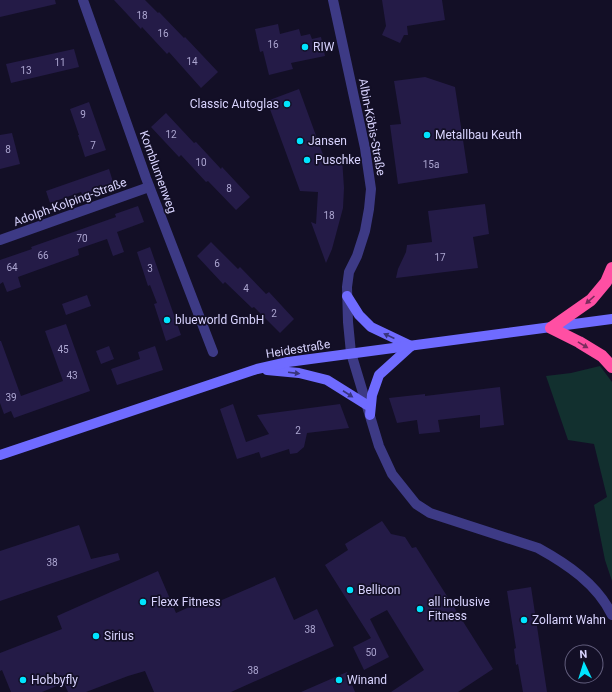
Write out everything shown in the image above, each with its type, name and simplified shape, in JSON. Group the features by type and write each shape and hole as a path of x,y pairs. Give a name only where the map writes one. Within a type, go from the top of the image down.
{"highway":[{"path":"612,268 606,282 592,300 551,328 602,356 612,367"}],"main road":[{"path":"257,369 299,373 327,380 368,410 379,376 411,346 371,327 359,315 347,296"},
{"name":"Heidestraße","path":"0,455 257,369 288,362 612,319"}],"street":[{"name":"Kornblumenweg","path":"83,0 149,187 213,352"},
{"name":"Albin-Köbis-Straße","path":"333,0 365,148 371,189 370,209 365,231 357,256 349,272 347,287 351,354 379,446 392,474 416,504 430,514 538,548 554,557 584,578 608,607 612,615"},
{"name":"Adolph-Kolping-Straße","path":"0,240 149,187"}],"green space":[{"path":"600,366 612,382 612,581 605,560 594,505 607,497 594,444 568,440 546,376 571,373"}],"building":[{"path":"0,0 55,0 56,4 0,17"},
{"path":"114,0 145,0 184,38 185,37 218,72 201,88 169,52 167,54"},
{"path":"382,0 442,0 445,20 407,26 408,35 404,35 400,43 382,35 386,26"},
{"path":"278,24 280,34 299,29 301,36 310,34 312,39 321,37 325,56 291,63 293,69 269,75 263,51 260,52 255,29"},
{"path":"74,49 79,67 11,83 6,64"},
{"path":"425,77 455,87 468,173 398,184 390,125 401,124 394,81"},
{"path":"299,89 326,163 342,158 344,188 343,208 332,249 326,263 311,222 316,224 318,192 300,191 267,101"},
{"path":"89,102 106,150 85,157 70,109"},
{"path":"166,113 221,169 222,167 250,197 236,210 208,181 206,182 181,155 179,157 151,127"},
{"path":"12,133 20,164 0,169 0,135"},
{"path":"109,169 114,185 83,196 81,192 50,203 46,191"},
{"path":"485,204 489,234 473,237 478,268 396,278 398,269 406,252 407,245 432,242 428,211"},
{"path":"138,206 144,222 117,232 124,252 113,256 107,239 78,249 79,255 18,277 21,287 7,292 3,282 0,284 0,260 32,249 31,247 116,217 115,214"},
{"path":"211,242 238,269 240,267 266,294 269,292 294,319 280,333 254,307 252,308 225,282 223,284 197,256"},
{"path":"150,247 181,335 166,341 154,304 157,303 150,285 148,286 137,252"},
{"path":"87,295 91,306 66,315 62,304"},
{"path":"66,324 90,391 14,418 11,411 4,414 0,403 0,341 21,396 63,381 45,331"},
{"path":"109,346 114,359 101,364 96,351"},
{"path":"155,346 163,370 117,385 111,369 140,359 138,352"},
{"path":"500,387 504,425 480,428 480,415 438,420 440,432 419,434 417,420 397,423 389,398 425,394 425,396"},
{"path":"233,404 246,442 269,434 257,415 340,404 349,428 307,433 304,447 297,453 290,454 289,449 261,458 259,452 237,459 220,409"},
{"name":"all inclusive Fitness","path":"382,521 391,534 405,537 412,548 416,547 493,669 458,692 391,692 424,670 387,610 370,619 389,657 364,670 353,647 371,638 325,565 348,550 345,544"},
{"path":"79,525 91,559 118,553 120,560 0,601 0,551"},
{"path":"158,571 176,613 205,600 208,606 275,577 294,620 317,609 334,646 231,692 154,692 145,671 86,692 68,692 64,683 42,692 11,692 2,670 0,671 0,653 62,629 57,616"},
{"name":"Zollamt Wahn","path":"531,587 547,692 523,692 518,664 516,665 514,649 516,648 507,591"},
{"name":"Winand","path":"347,672 355,692 301,692"}],"place":[{"name":"RIW","path":"305,47"},
{"name":"Classic Autoglas","path":"287,104"},
{"name":"Metallbau Keuth","path":"427,135"},
{"name":"Jansen","path":"300,141"},
{"name":"Puschke","path":"307,160"},
{"name":"blueworld GmbH","path":"167,320"},
{"name":"Bellicon","path":"350,590"},
{"name":"Flexx Fitness","path":"143,602"},
{"name":"all inclusive Fitness","path":"420,609"},
{"name":"Zollamt Wahn","path":"524,620"},
{"name":"Sirius","path":"96,636"},
{"name":"Hobbyfly","path":"23,680"},
{"name":"Winand","path":"339,680"}]}
